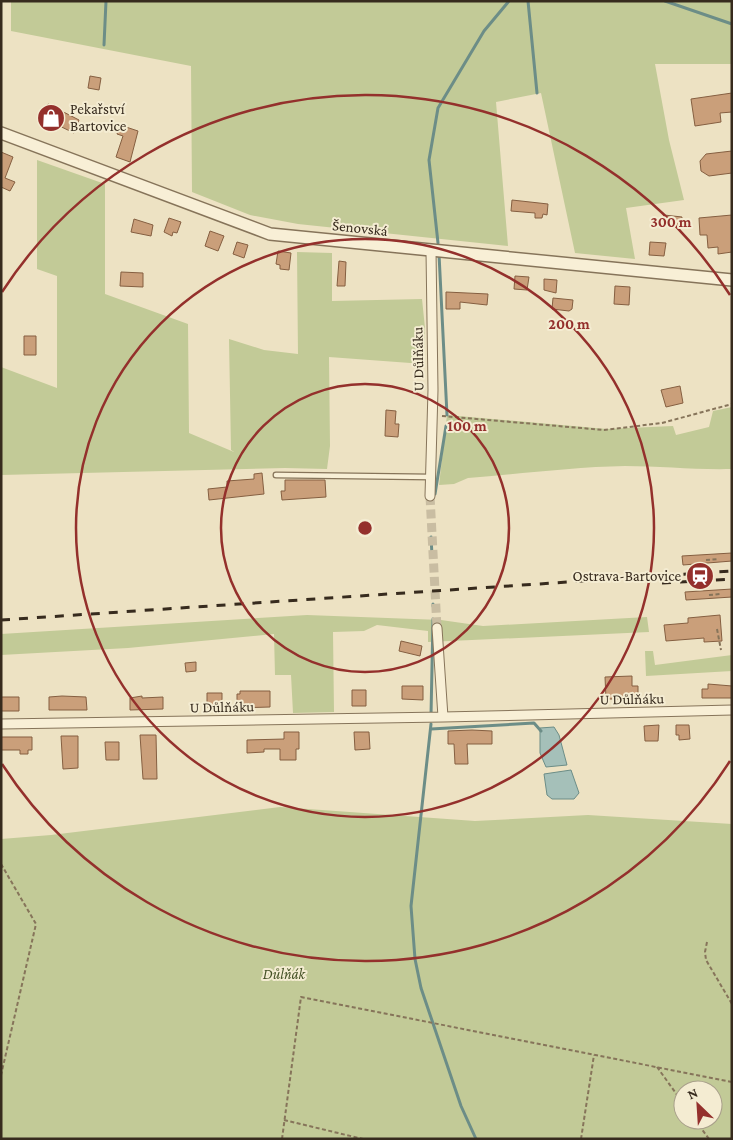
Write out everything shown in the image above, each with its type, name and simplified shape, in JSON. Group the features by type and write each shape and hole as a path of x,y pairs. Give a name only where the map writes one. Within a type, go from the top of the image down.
{"street":[{"name":"Šenovská","path":"1,133 270,234 732,280"},
{"name":"U Důlňáku","path":"430,496 432,415 431,251"},
{"path":"437,628 442,717"},
{"name":"U Důlňáku","path":"1,724 732,710"}],"lane":[{"path":"276,475 431,477"}],"path":[{"path":"432,415 604,430 662,423 732,404"},
{"path":"706,560 720,559"},
{"path":"709,595 720,594"},
{"path":"717,629 721,650"},
{"path":"1,864 36,924 1,1075"},
{"path":"707,942 704,952 706,960 732,1004"},
{"path":"282,1139 301,997 732,1082"},
{"path":"582,1139 594,1055"},
{"path":"657,1067 673,1089"},
{"path":"284,1120 363,1139"}],"green space":[{"path":"11,1 527,1 528,4 528,1 732,1 732,64 655,64 669,140 684,200 626,208 635,259 575,253 541,93 496,102 508,246 298,224 250,215 192,192 191,66 11,31"},
{"path":"37,160 105,184 105,294 188,324 189,433 234,452 231,450 229,339 264,350 298,354 297,252 332,253 332,301 422,299 425,328 424,364 329,357 330,446 327,469 285,468 1,475 1,367 57,388 57,276 37,269"},
{"path":"732,407 732,469 638,466 566,469 468,478 454,484 439,485 447,415 607,429 673,426 676,435 709,427 713,411"},
{"path":"307,615 441,620 483,626 647,617 649,632 428,642 428,631 377,625 364,631 333,632 334,712 293,713 291,675 275,675 274,634 128,648 1,655 1,634"},
{"path":"645,651 653,651 655,665 732,655 732,671 646,676"},
{"name":"Důlňák","path":"280,807 475,821 588,815 732,824 732,1139 1,1139 1,839 51,835"}],"water":[{"path":"554,727 559,735 567,765 546,767 540,753 540,728"},
{"path":"571,770 579,793 574,799 552,799 547,795 544,774"}],"building":[{"path":"90,76 101,78 99,90 88,88"},
{"path":"732,93 732,112 720,113 721,122 695,126 691,99"},
{"path":"48,104 79,120 74,133 43,118"},
{"path":"120,125 138,131 130,162 116,157 123,136 117,134"},
{"path":"732,151 732,173 709,176 701,171 700,161 706,154"},
{"path":"1,152 13,157 5,178 15,182 10,191 1,187"},
{"path":"512,200 548,204 547,215 543,214 542,218 535,218 535,213 511,211"},
{"path":"664,215 682,217 681,226 663,224"},
{"path":"732,215 732,252 718,254 718,247 708,248 707,235 700,235 699,218"},
{"path":"169,218 181,222 177,233 173,232 172,236 164,232"},
{"path":"134,219 153,225 151,236 131,232"},
{"path":"210,231 224,236 218,251 205,246"},
{"path":"237,242 248,245 244,258 233,254"},
{"path":"650,242 666,243 664,256 649,255"},
{"path":"278,251 291,253 289,270 280,269 280,265 276,264"},
{"path":"339,261 346,262 345,286 337,286"},
{"path":"121,272 143,273 143,287 120,286"},
{"path":"515,276 529,277 527,290 514,289"},
{"path":"544,279 557,280 556,293 544,290"},
{"path":"615,286 630,287 629,305 614,304"},
{"path":"446,292 488,294 487,305 460,302 460,309 446,309"},
{"path":"553,298 573,300 572,309 569,311 552,309"},
{"path":"24,336 36,336 36,355 24,355"},
{"path":"680,386 683,403 666,407 661,390"},
{"path":"386,410 396,411 395,424 399,424 398,437 385,436"},
{"path":"262,473 264,494 209,500 208,489 227,487 227,481 254,479 254,474"},
{"path":"285,480 325,480 326,497 282,500 281,491 285,491"},
{"path":"732,553 732,561 683,565 682,556"},
{"path":"732,589 732,597 686,600 685,592"},
{"path":"720,615 722,641 704,642 704,638 666,641 664,625 688,623 688,618"},
{"path":"401,641 422,646 420,656 399,651"},
{"path":"196,662 196,671 186,672 185,663"},
{"path":"632,676 632,686 638,686 638,699 606,699 605,677"},
{"path":"708,684 732,686 732,698 702,698 702,689 708,689"},
{"path":"402,686 423,686 423,700 402,699"},
{"path":"352,690 366,690 366,706 352,706"},
{"path":"240,691 270,691 270,707 237,708 237,694 240,694"},
{"path":"207,693 222,693 222,707 207,707"},
{"path":"142,696 142,698 163,697 163,709 130,710 130,698"},
{"path":"1,697 19,697 19,711 1,711"},
{"path":"49,697 86,697 87,710 49,710"},
{"path":"659,725 658,741 645,741 644,726"},
{"path":"676,725 689,725 690,739 679,740 679,735 676,735"},
{"path":"448,731 492,731 492,744 467,744 468,764 455,764 454,744 448,744"},
{"path":"284,732 299,732 299,749 296,749 296,760 280,760 280,749 264,749 264,752 247,753 247,740 284,739"},
{"path":"354,732 369,732 370,749 355,750"},
{"path":"140,735 156,735 157,779 143,779"},
{"path":"61,736 78,736 78,768 63,769"},
{"path":"1,737 32,737 32,750 28,750 28,754 20,754 20,750 1,750"},
{"path":"105,742 119,742 119,760 106,760"}],"waterway":[{"path":"104,45 106,1"},
{"path":"438,243 429,160 438,108 484,31 509,1"},
{"path":"528,1 537,93"},
{"path":"665,1 732,24"},
{"path":"439,254 447,415"},
{"path":"435,494 446,426"},
{"path":"431,537 432,555"},
{"path":"431,715 433,619"},
{"path":"431,729 534,723 541,731"},
{"path":"431,724 411,906 415,959 421,988 461,1106 476,1139"}],"tunnel":[{"path":"430,496 437,628"}],"railway":[{"path":"1,620 732,571"},
{"path":"662,583 732,579"}],"place":[{"name":"Pekařství Bartovice","path":"51,118"},
{"name":"Ostrava-Bartovice","path":"700,576"}]}
